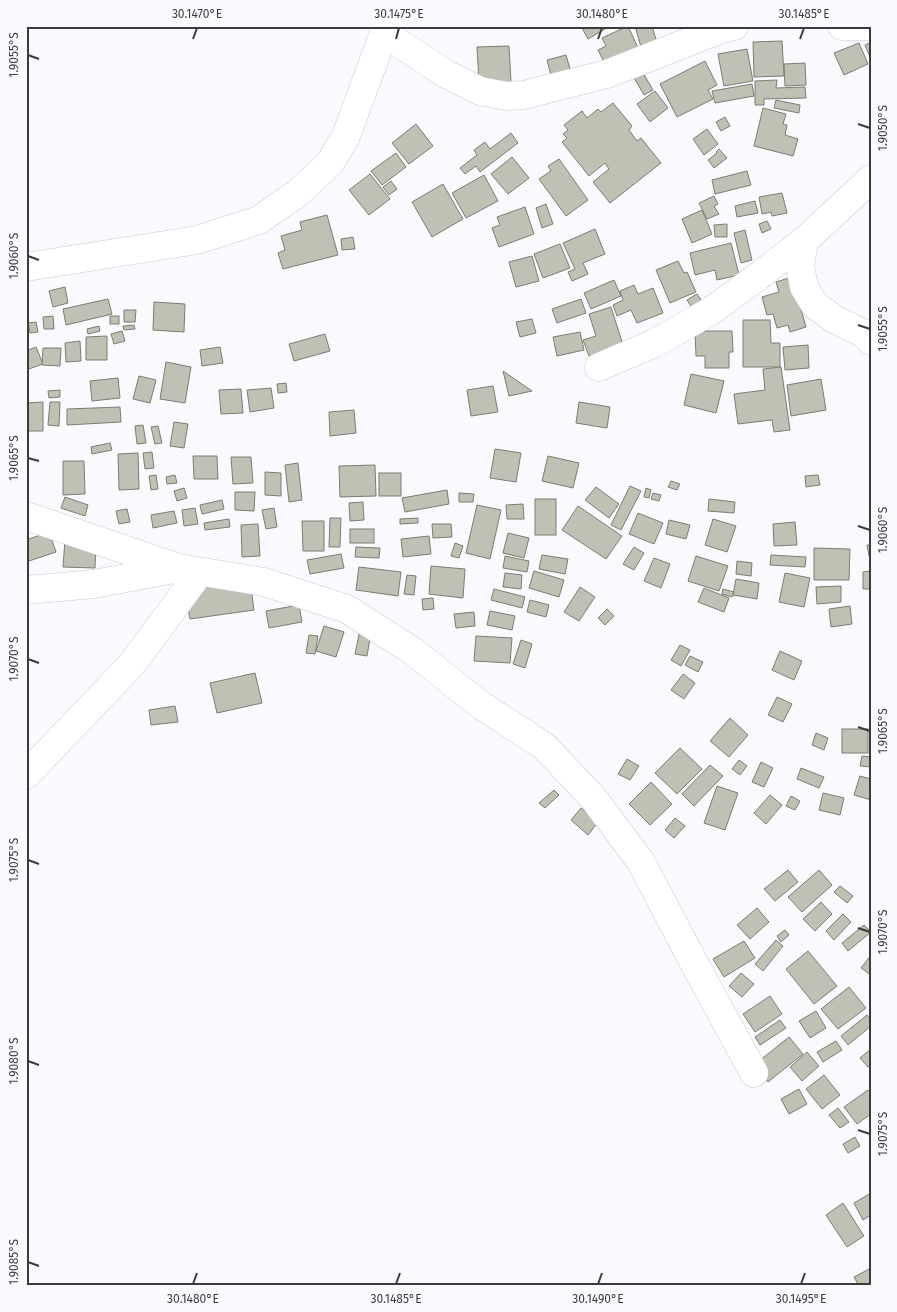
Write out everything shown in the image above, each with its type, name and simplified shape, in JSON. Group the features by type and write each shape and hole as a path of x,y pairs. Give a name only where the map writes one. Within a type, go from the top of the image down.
{"street":[{"path":"26,267 197,240 259,220 298,193 330,163 346,136 384,29 446,74 480,91 506,96 524,95 607,74 721,29 734,26"},
{"path":"842,26 871,26"},
{"path":"599,367 654,343 711,311 804,241 871,179"},
{"path":"804,241 800,266 804,287 814,305 834,319 863,333 871,341"},
{"path":"26,516 190,570 264,582 347,609 414,652 482,706 544,746 594,800 641,862 754,1073"},
{"path":"26,590 94,584 190,570"},
{"path":"26,775 132,664 190,570"}],"building":[{"path":"581,26 610,26 588,39"},
{"path":"628,26 638,48 605,64 598,50 606,46 602,38"},
{"path":"635,26 652,26 657,43 641,47"},
{"path":"782,41 784,76 754,77 753,42"},
{"path":"871,42 871,56 870,57 865,45"},
{"path":"859,43 868,64 844,75 834,53"},
{"path":"509,46 511,82 479,83 477,47"},
{"path":"747,49 753,81 724,86 718,54"},
{"path":"566,55 570,69 551,75 547,60"},
{"path":"705,61 717,85 708,90 713,99 677,117 660,84"},
{"path":"805,63 806,85 785,86 784,64"},
{"path":"642,71 653,90 644,95 633,76"},
{"path":"777,80 776,88 805,87 806,98 764,99 764,105 755,105 755,81"},
{"path":"752,84 754,96 715,103 712,91"},
{"path":"655,91 668,108 650,122 637,104"},
{"path":"776,100 800,105 799,113 774,108"},
{"path":"613,103 632,126 629,130 637,141 641,138 661,163 610,203 593,182 609,169 605,163 589,176 562,142 567,138 563,134 568,130 564,125 582,111 587,118 598,109 601,112"},
{"path":"763,108 786,114 783,124 787,125 785,135 798,139 793,156 754,146"},
{"path":"725,117 730,126 721,131 716,122"},
{"path":"416,124 433,146 409,164 392,143"},
{"path":"707,129 718,144 704,155 693,139"},
{"path":"511,133 518,143 480,172 476,166 465,174 460,168 477,155 474,150 485,142 490,149"},
{"path":"719,149 727,158 714,168 708,160"},
{"path":"396,153 406,167 382,185 371,171"},
{"path":"512,157 529,178 508,194 491,174"},
{"path":"559,159 588,200 566,216 539,179 551,171 548,166"},
{"path":"747,171 751,185 715,194 712,180"},
{"path":"370,174 390,199 369,215 349,190"},
{"path":"484,175 498,201 466,218 452,193"},
{"path":"391,181 397,189 389,195 383,187"},
{"path":"443,184 463,219 432,237 412,202"},
{"path":"782,193 787,213 772,216 771,212 762,214 759,197"},
{"path":"714,196 718,204 714,206 719,214 707,219 699,203"},
{"path":"755,201 758,213 737,217 735,206"},
{"path":"546,204 553,224 542,228 536,208"},
{"path":"525,207 534,234 499,247 492,228 500,225 497,217"},
{"path":"702,210 712,234 692,243 682,219"},
{"path":"327,215 338,255 283,269 278,253 285,250 281,236 302,230 300,222"},
{"path":"767,221 771,229 762,233 759,224"},
{"path":"727,224 727,237 715,237 714,225"},
{"path":"595,229 605,254 583,263 588,274 572,281 568,272 575,269 563,243"},
{"path":"745,230 752,260 741,263 734,233"},
{"path":"353,237 355,249 342,250 341,239"},
{"path":"731,243 739,275 717,280 715,270 695,275 690,253"},
{"path":"560,244 570,268 543,278 534,254"},
{"path":"532,256 539,281 516,287 509,262"},
{"path":"678,261 684,273 687,272 696,292 670,303 656,270"},
{"path":"792,277 806,327 790,332 788,325 777,328 773,314 767,315 762,297 779,292 776,282"},
{"path":"614,280 621,296 591,309 584,293"},
{"path":"634,285 638,294 653,288 663,313 637,323 631,310 617,316 613,305 623,300 620,291"},
{"path":"65,287 68,303 53,307 49,291"},
{"path":"697,294 704,304 694,311 687,300"},
{"path":"108,299 112,314 66,325 63,309"},
{"path":"581,299 586,313 557,323 552,309"},
{"path":"154,302 185,304 184,332 153,330"},
{"path":"611,307 623,345 589,356 583,340 596,336 589,314"},
{"path":"124,310 136,310 135,322 124,322"},
{"path":"53,316 54,329 44,329 43,317"},
{"path":"110,316 119,316 119,324 110,324"},
{"path":"532,319 536,333 520,337 516,322"},
{"path":"743,320 770,320 771,343 780,343 780,367 743,367"},
{"path":"36,322 38,332 30,333 28,323"},
{"path":"134,325 135,329 124,330 123,326"},
{"path":"99,326 100,331 88,334 87,329"},
{"path":"122,331 125,341 114,344 111,334"},
{"path":"695,331 732,331 733,352 729,352 729,368 705,368 705,356 696,356"},
{"path":"580,332 584,350 557,356 553,337"},
{"path":"325,334 330,351 294,361 289,344"},
{"path":"107,336 107,360 86,360 86,337"},
{"path":"80,341 81,361 66,362 65,343"},
{"path":"808,345 809,368 785,370 783,347"},
{"path":"36,347 43,364 26,370 26,351"},
{"path":"220,347 223,363 202,366 200,350"},
{"path":"43,348 61,348 60,366 42,365"},
{"path":"166,362 191,367 185,403 160,399"},
{"path":"781,367 790,430 774,432 772,420 738,424 734,394 765,390 763,369"},
{"path":"503,371 532,391 509,396"},
{"path":"691,374 724,381 716,413 684,405"},
{"path":"139,376 156,380 150,403 133,399"},
{"path":"118,378 120,398 92,401 90,381"},
{"path":"821,379 826,410 791,416 787,385"},
{"path":"286,383 287,392 278,393 277,384"},
{"path":"493,386 498,412 471,416 467,390"},
{"path":"271,388 274,408 250,412 247,390"},
{"path":"241,389 243,413 221,414 219,390"},
{"path":"60,390 60,397 49,398 48,391"},
{"path":"43,402 43,431 26,431 26,403"},
{"path":"50,402 60,402 59,426 48,425"},
{"path":"579,402 610,407 607,428 576,423"},
{"path":"120,407 121,422 67,425 67,409"},
{"path":"354,410 356,433 330,436 329,412"},
{"path":"174,422 188,424 184,448 170,446"},
{"path":"143,425 146,443 137,444 135,426"},
{"path":"158,426 162,443 155,444 151,427"},
{"path":"110,443 112,450 92,454 91,447"},
{"path":"495,449 521,453 516,482 490,478"},
{"path":"152,452 154,468 145,469 143,453"},
{"path":"138,453 139,489 119,490 118,454"},
{"path":"193,456 217,456 218,479 194,479"},
{"path":"548,456 579,463 573,488 542,481"},
{"path":"231,457 251,457 253,483 233,484"},
{"path":"63,461 84,461 85,494 63,495"},
{"path":"298,463 302,500 289,502 285,465"},
{"path":"375,465 376,496 340,497 339,466"},
{"path":"265,472 281,473 281,496 265,495"},
{"path":"379,473 401,473 401,496 379,496"},
{"path":"156,475 158,489 151,490 149,476"},
{"path":"175,475 177,483 167,484 166,477"},
{"path":"818,475 820,485 806,487 805,476"},
{"path":"671,481 680,484 677,490 668,487"},
{"path":"630,486 641,491 621,530 611,525"},
{"path":"596,487 619,504 609,518 585,500"},
{"path":"184,488 187,498 177,501 174,491"},
{"path":"646,488 651,490 649,498 644,497"},
{"path":"447,490 449,504 405,512 402,498"},
{"path":"235,492 255,492 254,511 235,510"},
{"path":"459,493 474,494 473,502 459,502"},
{"path":"653,493 661,495 659,501 651,499"},
{"path":"65,497 88,505 85,516 61,508"},
{"path":"535,499 556,499 556,535 535,535"},
{"path":"709,499 735,502 734,513 708,511"},
{"path":"222,500 224,509 202,514 200,505"},
{"path":"363,502 364,520 350,521 349,503"},
{"path":"523,504 524,519 507,519 506,505"},
{"path":"477,505 501,510 490,559 466,553"},
{"path":"578,506 622,536 606,559 562,530"},
{"path":"195,508 198,524 184,526 182,510"},
{"path":"274,508 277,527 266,529 262,510"},
{"path":"127,509 130,522 119,524 116,511"},
{"path":"174,511 177,523 153,528 151,515"},
{"path":"638,513 663,523 654,544 629,534"},
{"path":"330,518 341,518 340,547 329,547"},
{"path":"418,518 418,523 400,524 400,519"},
{"path":"229,519 230,527 205,530 204,523"},
{"path":"713,519 736,526 727,552 705,545"},
{"path":"669,520 690,525 686,539 666,534"},
{"path":"302,521 324,521 324,551 303,551"},
{"path":"795,522 797,545 774,546 773,524"},
{"path":"258,524 260,556 242,557 241,525"},
{"path":"432,524 451,524 452,537 433,538"},
{"path":"350,529 374,529 374,543 350,543"},
{"path":"49,532 56,552 26,562 26,540"},
{"path":"508,533 529,538 524,558 503,553"},
{"path":"429,536 431,554 403,557 401,539"},
{"path":"65,540 96,541 95,568 63,567"},
{"path":"455,543 463,546 459,558 451,556"},
{"path":"867,545 871,545 871,556 869,556"},
{"path":"356,547 380,548 379,558 355,557"},
{"path":"634,547 644,553 634,570 623,564"},
{"path":"814,548 850,549 849,580 814,580"},
{"path":"341,554 344,568 310,574 307,560"},
{"path":"542,555 568,559 565,574 539,569"},
{"path":"771,555 806,557 805,567 770,565"},
{"path":"505,556 529,561 527,572 503,568"},
{"path":"696,556 728,566 719,591 688,581"},
{"path":"654,558 670,564 661,588 644,581"},
{"path":"737,561 752,563 751,576 736,574"},
{"path":"431,566 465,569 463,598 429,594"},
{"path":"359,567 401,572 398,596 356,590"},
{"path":"534,571 564,580 559,597 529,588"},
{"path":"871,571 871,589 863,589 863,572"},
{"path":"505,573 522,575 521,589 503,587"},
{"path":"785,573 810,578 804,607 779,602"},
{"path":"407,575 416,576 414,595 404,594"},
{"path":"736,579 759,583 757,599 733,595"},
{"path":"250,581 254,610 190,619 185,590"},
{"path":"841,586 841,602 817,604 816,587"},
{"path":"580,587 595,597 579,621 564,612"},
{"path":"704,588 729,598 724,612 698,602"},
{"path":"494,589 525,597 522,608 491,600"},
{"path":"723,589 734,592 732,597 722,594"},
{"path":"433,598 434,609 423,610 422,599"},
{"path":"530,600 549,605 546,617 527,612"},
{"path":"299,605 302,622 269,628 266,611"},
{"path":"850,606 852,624 831,627 829,609"},
{"path":"607,609 614,616 605,625 598,618"},
{"path":"490,611 515,616 512,630 487,625"},
{"path":"474,612 475,626 456,628 454,614"},
{"path":"361,625 372,627 367,656 355,654"},
{"path":"324,626 344,632 336,657 316,651"},
{"path":"309,635 318,636 315,654 306,653"},
{"path":"476,636 512,638 510,663 474,661"},
{"path":"521,640 532,644 525,668 513,664"},
{"path":"680,645 690,650 681,666 671,660"},
{"path":"780,651 802,661 794,680 772,670"},
{"path":"690,656 703,662 698,672 685,665"},
{"path":"255,673 262,703 217,713 210,683"},
{"path":"683,674 695,683 684,699 671,690"},
{"path":"777,697 792,704 783,722 768,715"},
{"path":"175,706 178,722 151,725 149,710"},
{"path":"730,718 748,735 729,757 710,741"},
{"path":"842,729 868,729 868,753 842,753"},
{"path":"816,733 828,738 824,750 812,745"},
{"path":"680,748 702,769 677,794 655,773"},
{"path":"862,756 871,757 871,767 860,766"},
{"path":"627,759 639,766 630,780 618,774"},
{"path":"739,760 747,766 740,775 732,769"},
{"path":"761,762 773,768 764,787 752,782"},
{"path":"710,765 723,776 694,806 682,794"},
{"path":"801,768 824,777 819,788 797,779"},
{"path":"860,776 871,779 871,800 854,795"},
{"path":"651,782 672,804 650,825 629,804"},
{"path":"717,786 738,793 725,830 704,823"},
{"path":"554,790 559,795 545,808 539,803"},
{"path":"823,793 844,798 840,815 819,810"},
{"path":"770,795 782,805 766,824 754,813"},
{"path":"791,796 800,801 795,810 786,806"},
{"path":"581,808 598,822 588,835 571,820"},
{"path":"675,818 685,826 674,838 665,830"},
{"path":"788,870 798,882 775,901 764,889"},
{"path":"819,870 832,885 802,912 788,897"},
{"path":"840,886 853,896 847,903 834,892"},
{"path":"821,902 832,914 815,931 803,919"},
{"path":"757,908 769,922 750,939 737,925"},
{"path":"843,914 851,922 834,940 826,931"},
{"path":"864,925 871,932 848,951 842,943"},
{"path":"785,930 789,935 781,942 777,936"},
{"path":"776,940 783,946 763,971 755,964"},
{"path":"744,941 755,958 724,977 713,959"},
{"path":"808,951 837,986 814,1004 786,969"},
{"path":"871,955 871,975 861,968"},
{"path":"741,973 754,984 742,997 729,986"},
{"path":"849,987 866,1008 838,1029 821,1009"},
{"path":"770,996 782,1014 755,1032 743,1014"},
{"path":"816,1011 826,1028 810,1038 799,1021"},
{"path":"867,1015 871,1020 871,1026 848,1045 841,1036"},
{"path":"780,1020 786,1028 760,1045 755,1037"},
{"path":"789,1037 803,1054 768,1082 754,1065"},
{"path":"836,1041 842,1050 823,1062 817,1052"},
{"path":"871,1049 871,1064 868,1067 860,1058"},
{"path":"807,1052 819,1066 802,1081 790,1067"},
{"path":"824,1075 840,1095 822,1109 806,1089"},
{"path":"799,1089 807,1104 789,1114 781,1099"},
{"path":"868,1090 871,1093 871,1114 857,1124 844,1107"},
{"path":"838,1108 849,1122 840,1128 829,1115"},
{"path":"855,1137 860,1146 848,1153 843,1144"},
{"path":"871,1193 871,1215 863,1220 854,1203"},
{"path":"843,1203 864,1236 847,1247 826,1215"},
{"path":"871,1268 871,1286 859,1286 854,1277"}]}
